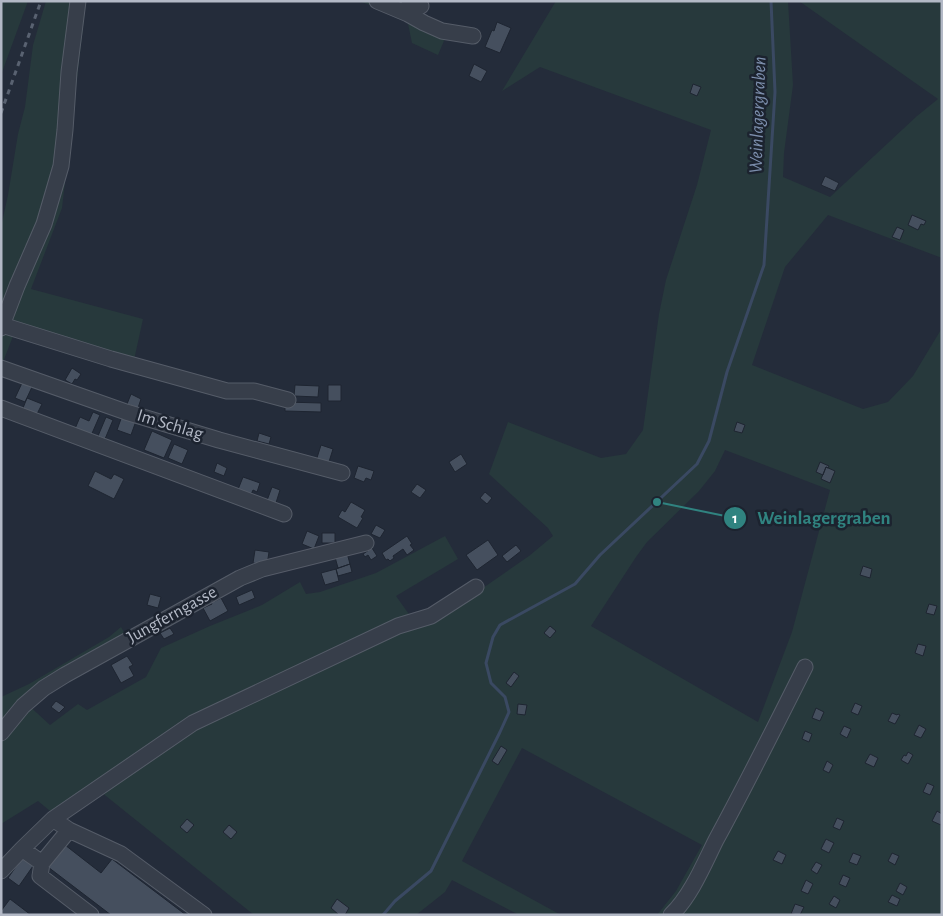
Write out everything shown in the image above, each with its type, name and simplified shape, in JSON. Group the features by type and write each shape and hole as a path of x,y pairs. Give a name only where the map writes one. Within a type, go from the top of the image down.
{"street":[{"path":"78,1 69,72 61,166 44,224 17,286 2,327 111,360 228,391 254,391 288,400"},
{"path":"377,1 442,31 473,36"},
{"name":"Im Schlag","path":"1,368 126,412 219,440 342,473"},
{"path":"1,408 284,514"},
{"name":"Jungferngasse","path":"1,733 23,706 44,688 232,582 262,569 366,542"},
{"path":"1,871 54,819 193,723 398,626 430,616 476,587"},
{"path":"671,915 690,890 805,667"},
{"path":"54,819 68,830 121,854 204,915"},
{"path":"68,830 42,863 40,876 91,915"},
{"path":"22,849 42,863"}],"shaded area":[{"path":"1,1 28,1 1,75"},
{"path":"46,1 86,1 62,208 31,289 143,319 134,360 17,326 1,367 1,227 18,134 25,107 33,45"},
{"path":"359,1 391,1 424,14 423,19 449,29 438,55 412,43 407,19"},
{"path":"556,1 788,1 793,85 784,153 783,177 830,197 917,116 938,99 799,1 942,1 942,258 828,215 785,267 752,365 863,409 888,402 913,376 942,328 942,915 657,915 676,891 702,845 522,748 462,861 561,915 519,915 452,880 445,892 416,915 254,915 101,792 61,820 38,801 1,824 1,697 29,684 109,637 121,627 128,639 25,702 50,725 78,704 87,710 146,677 161,648 262,605 300,582 306,594 320,592 376,573 445,536 458,559 396,596 416,624 457,606 529,556 553,536 548,528 489,474 508,422 601,458 626,454 643,430 659,314 666,280 697,185 711,130 540,67 502,91","holes":["725,450 830,490 792,632 758,722 591,626 647,542 699,491 715,471"]}],"building":[{"path":"497,22 511,28 500,53 485,47"},
{"path":"474,64 487,71 481,82 469,76"},
{"path":"693,84 701,87 697,96 690,93"},
{"path":"825,176 839,183 835,191 821,185"},
{"path":"912,215 926,221 924,225 921,224 918,230 908,225"},
{"path":"897,227 904,230 900,240 892,237"},
{"path":"72,368 81,374 72,384 65,380"},
{"path":"22,383 32,387 25,402 15,398"},
{"path":"295,385 319,386 318,397 294,396"},
{"path":"328,385 341,385 341,401 328,401"},
{"path":"131,394 141,399 138,408 127,404"},
{"path":"27,398 42,404 37,414 23,408"},
{"path":"285,402 321,403 321,412 285,411"},
{"path":"93,412 100,415 90,438 74,431 80,417 89,421"},
{"path":"122,416 136,421 131,435 117,430"},
{"path":"106,417 113,420 105,439 98,436"},
{"path":"737,422 745,425 742,433 734,431"},
{"path":"152,431 172,440 164,458 144,450"},
{"path":"259,433 271,437 269,444 257,441"},
{"path":"174,444 188,450 182,464 168,458"},
{"path":"321,445 333,449 328,465 316,461"},
{"path":"461,454 467,464 455,472 449,462"},
{"path":"820,462 829,466 828,468 826,467 823,475 816,472"},
{"path":"217,463 227,468 224,476 214,472"},
{"path":"358,466 374,471 371,480 366,478 364,482 354,478"},
{"path":"826,467 835,471 830,483 821,479"},
{"path":"95,471 111,479 114,474 124,479 114,499 88,486"},
{"path":"243,477 260,483 257,492 253,490 250,497 237,492"},
{"path":"417,484 426,490 420,498 411,492"},
{"path":"272,487 280,490 275,506 266,503"},
{"path":"485,492 492,498 487,504 480,498"},
{"path":"351,502 365,510 357,528 338,517 342,510 345,512"},
{"path":"376,525 385,530 380,538 371,534"},
{"path":"307,531 319,536 314,549 302,544"},
{"path":"322,533 335,533 335,543 322,543"},
{"path":"407,536 414,550 407,555 403,549 393,556 394,558 390,561 386,560 382,553"},
{"path":"488,540 498,555 477,570 466,555"},
{"path":"516,545 521,551 507,562 502,556"},
{"path":"372,548 377,556 371,560 368,555 365,557 363,554"},
{"path":"255,550 269,552 267,565 253,563"},
{"path":"347,553 350,564 338,568 335,557"},
{"path":"350,564 352,572 338,576 336,569"},
{"path":"863,566 872,569 870,578 860,575"},
{"path":"336,569 339,581 325,585 321,573"},
{"path":"252,590 255,598 239,605 236,597"},
{"path":"150,594 161,597 158,608 147,605"},
{"path":"214,598 215,601 221,598 228,611 210,621 203,608 212,604 210,600"},
{"path":"929,604 937,606 934,615 926,613"},
{"path":"550,626 556,631 550,638 544,633"},
{"path":"170,628 174,634 164,639 160,633"},
{"path":"918,644 926,646 923,656 915,653"},
{"path":"127,656 133,665 129,667 134,676 121,683 111,665"},
{"path":"514,672 519,676 511,687 506,683"},
{"path":"56,701 65,707 59,713 51,707"},
{"path":"855,703 862,706 858,715 851,712"},
{"path":"518,704 527,705 525,715 517,714"},
{"path":"816,708 824,712 820,721 812,718"},
{"path":"892,713 900,715 895,724 888,721"},
{"path":"919,725 926,729 921,738 914,735"},
{"path":"844,726 851,729 847,738 840,734"},
{"path":"805,731 812,734 809,742 802,739"},
{"path":"501,746 507,750 498,765 492,761"},
{"path":"908,752 913,755 908,764 901,760"},
{"path":"870,754 878,758 874,767 865,763"},
{"path":"827,761 833,765 829,773 823,770"},
{"path":"927,783 934,786 930,795 923,792"},
{"path":"937,811 942,814 941,825 932,821"},
{"path":"837,818 844,821 840,830 833,827"},
{"path":"187,819 194,825 187,833 180,827"},
{"path":"229,825 237,832 231,839 223,832"},
{"path":"826,839 834,843 829,853 821,849"},
{"path":"65,845 101,873 112,859 186,915 111,915 48,867"},
{"path":"778,851 786,855 782,864 773,860"},
{"path":"853,853 861,856 857,865 849,862"},
{"path":"892,853 899,856 895,865 888,861"},
{"path":"22,858 33,866 19,886 8,878"},
{"path":"816,862 822,865 817,874 811,870"},
{"path":"843,875 850,878 846,887 839,884"},
{"path":"806,880 813,884 808,894 801,891"},
{"path":"900,883 907,887 903,895 896,891"},
{"path":"892,895 900,899 897,906 888,902"},
{"path":"834,896 840,900 836,908 829,904"},
{"path":"10,899 31,915 1,915 1,911"},
{"path":"337,899 349,908 345,915 339,915 331,908"},
{"path":"795,904 804,907 800,915 791,914"}],"waterway":[{"name":"Weinlagergraben","path":"383,915 395,901 431,871 509,712 505,697 491,683 486,663 493,637 500,625 575,584 600,555 697,464 709,441 727,372 764,265 775,92 771,1"}],"railway":[{"path":"1,113 41,1"}],"place":[{"name":"Weinlagergraben","path":"657,502"}]}
